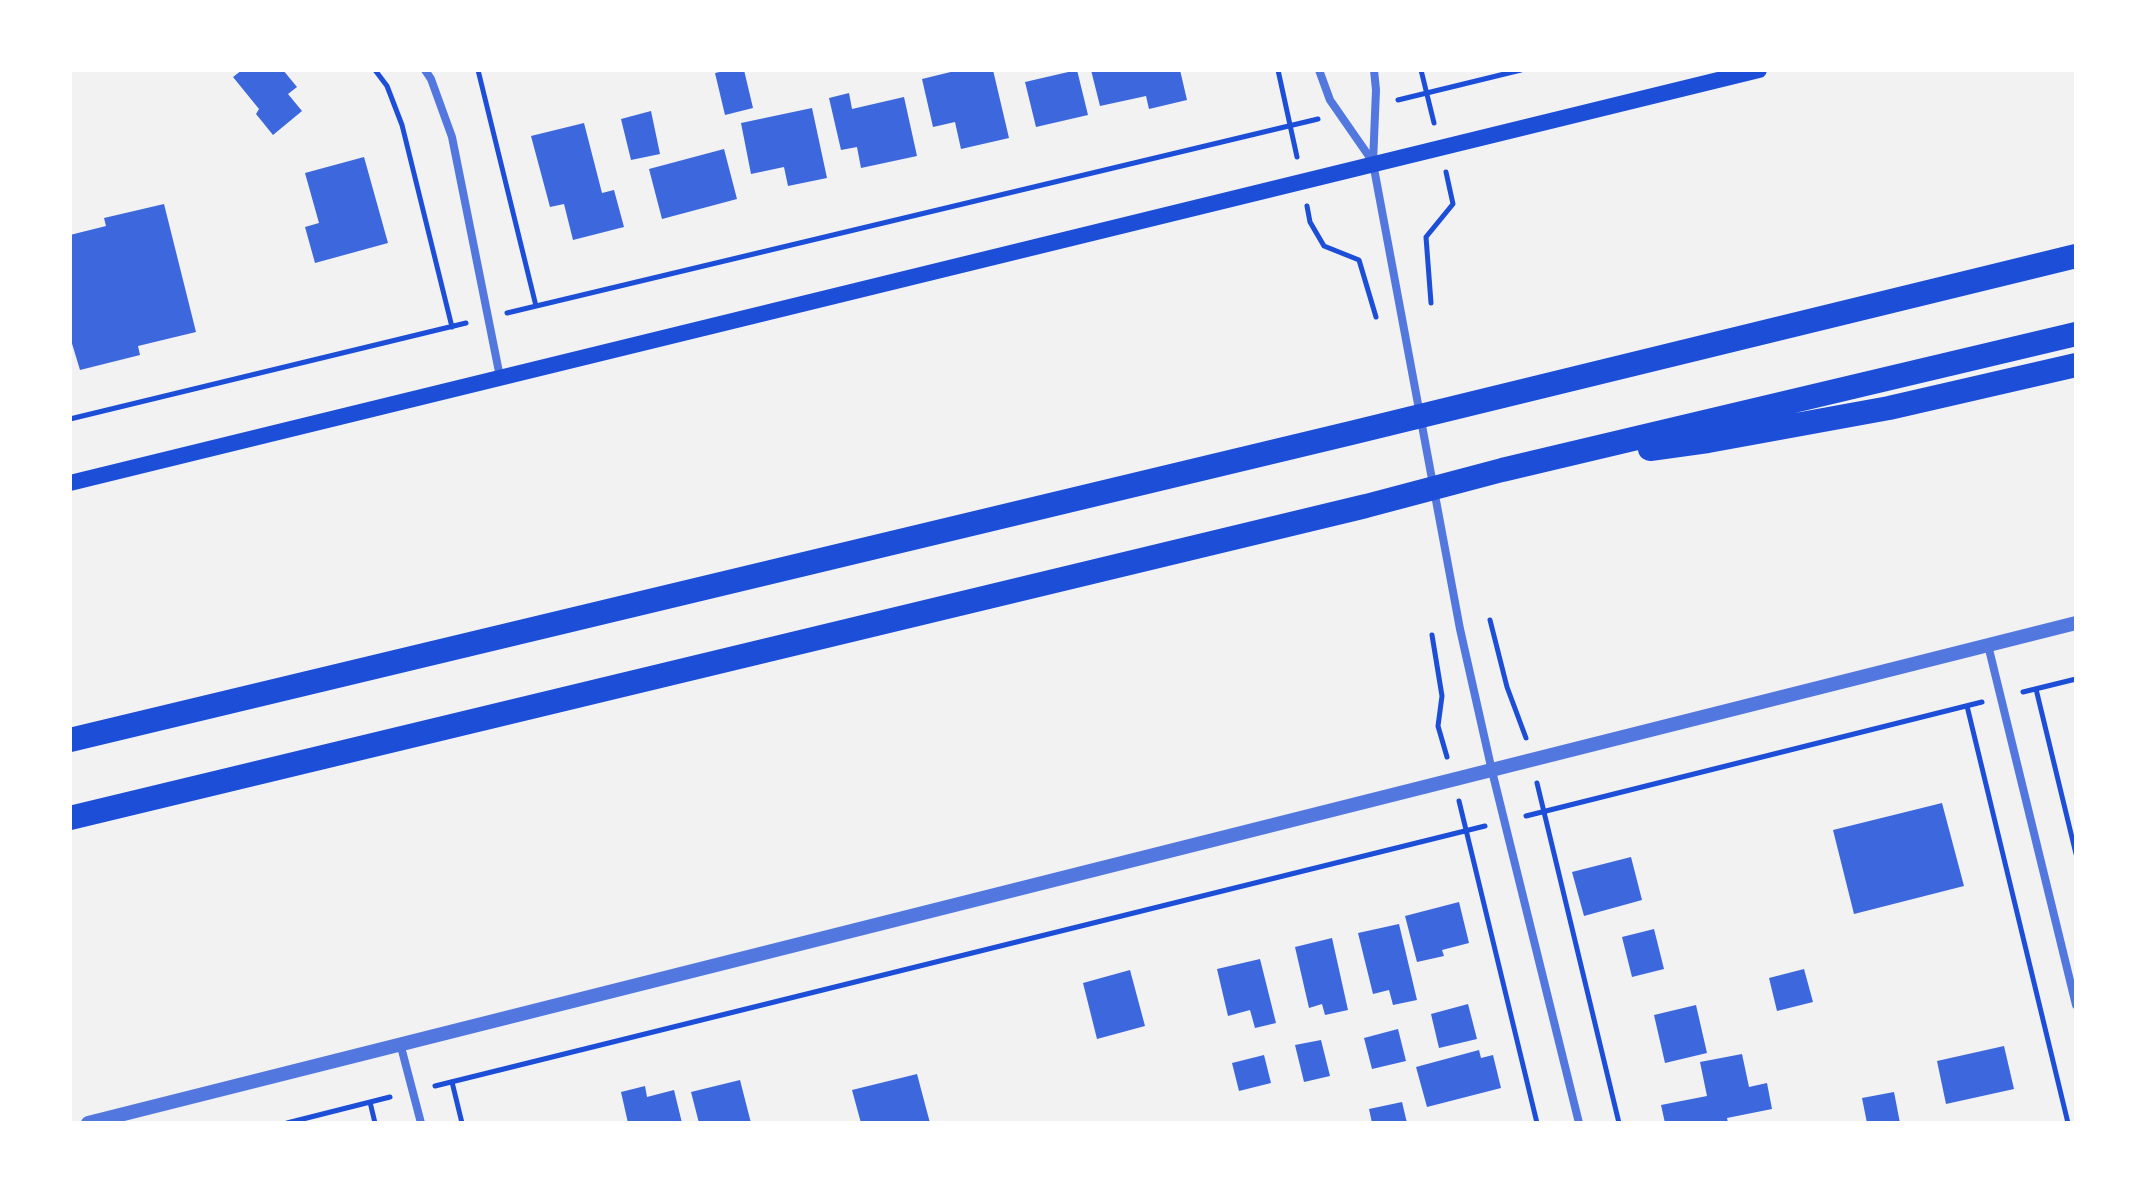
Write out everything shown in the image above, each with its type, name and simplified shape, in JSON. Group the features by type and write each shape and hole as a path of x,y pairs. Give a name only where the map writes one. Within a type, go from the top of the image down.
{"highway":[{"path":"1773,330 2076,238"},
{"path":"70,740 2076,256"},
{"path":"70,818 2076,334"},
{"path":"1529,464 1708,441 1889,408 2076,365"}],"main road":[{"path":"70,483 1759,70"}],"street":[{"path":"425,70 452,137 500,377"},
{"path":"1319,70 1330,100 1373,163"},
{"path":"1374,70 1373,163 1460,629 1579,1123"},
{"path":"88,1123 2076,623"},
{"path":"1988,645 2076,1005"},
{"path":"400,1043 421,1123"}],"path":[{"path":"375,70 387,86 402,125 452,327"},
{"path":"478,70 536,306"},
{"path":"1421,70 1453,204 1426,237 1431,303"},
{"path":"1376,106 1521,70"},
{"path":"70,419 1339,114"},
{"path":"1490,620 1507,687 1523,726 1532,760 1619,1123"},
{"path":"1432,635 1442,696 1438,726 1454,780 1537,1123"},
{"path":"287,1123 2076,679"},
{"path":"2036,689 2076,854"},
{"path":"1967,706 2068,1123"},
{"path":"452,1082 462,1123"},
{"path":"370,1102 375,1123"}],"building":[{"path":"242,70 283,70 297,87 288,94 302,111 273,135 256,114 259,109 233,77"},
{"path":"744,70 753,108 725,115 715,73"},
{"path":"959,70 993,70 1009,138 961,149 955,122 933,127 922,79"},
{"path":"1077,70 1088,115 1036,127 1025,82"},
{"path":"1091,70 1180,70 1187,100 1149,109 1146,96 1100,106"},
{"path":"849,93 852,109 904,97 917,156 861,168 857,147 841,150 829,98"},
{"path":"812,108 827,178 788,186 784,167 751,174 741,123"},
{"path":"651,111 660,154 631,160 621,119"},
{"path":"584,123 602,193 614,190 624,227 573,240 564,204 550,207 531,136"},
{"path":"724,149 737,199 662,219 649,169"},
{"path":"364,157 388,243 315,263 305,227 319,223 305,173"},
{"path":"164,204 196,332 138,346 140,355 80,370 70,337 70,235 106,226 104,218"},
{"path":"1942,803 1964,886 1854,914 1833,830"},
{"path":"1631,857 1642,900 1584,916 1572,872"},
{"path":"1459,902 1469,943 1442,950 1444,956 1417,962 1405,916"},
{"path":"1399,924 1417,1000 1393,1005 1389,990 1373,994 1358,933"},
{"path":"1654,929 1664,969 1632,977 1622,937"},
{"path":"1332,938 1348,1010 1325,1015 1322,1004 1309,1008 1295,947"},
{"path":"1260,959 1276,1023 1255,1028 1250,1010 1228,1016 1217,969"},
{"path":"1804,969 1813,1002 1777,1011 1769,978"},
{"path":"1130,970 1145,1026 1097,1039 1083,983"},
{"path":"1468,1004 1477,1039 1439,1048 1431,1014"},
{"path":"1696,1005 1707,1053 1665,1063 1654,1015"},
{"path":"1398,1029 1406,1061 1372,1069 1364,1038"},
{"path":"1321,1040 1330,1076 1304,1082 1295,1045"},
{"path":"2004,1046 2014,1089 1946,1104 1937,1061"},
{"path":"1479,1050 1481,1058 1493,1055 1501,1088 1427,1107 1416,1067"},
{"path":"1742,1054 1749,1087 1767,1083 1772,1109 1727,1118 1728,1123 1665,1123 1661,1105 1707,1096 1700,1062"},
{"path":"1264,1055 1271,1083 1239,1091 1232,1063"},
{"path":"917,1074 930,1123 861,1123 852,1090"},
{"path":"740,1080 751,1123 699,1123 691,1092"},
{"path":"645,1086 647,1097 674,1090 682,1123 628,1123 621,1092"},
{"path":"1894,1092 1900,1123 1867,1123 1862,1098"},
{"path":"1402,1102 1407,1123 1372,1123 1369,1109"}]}
